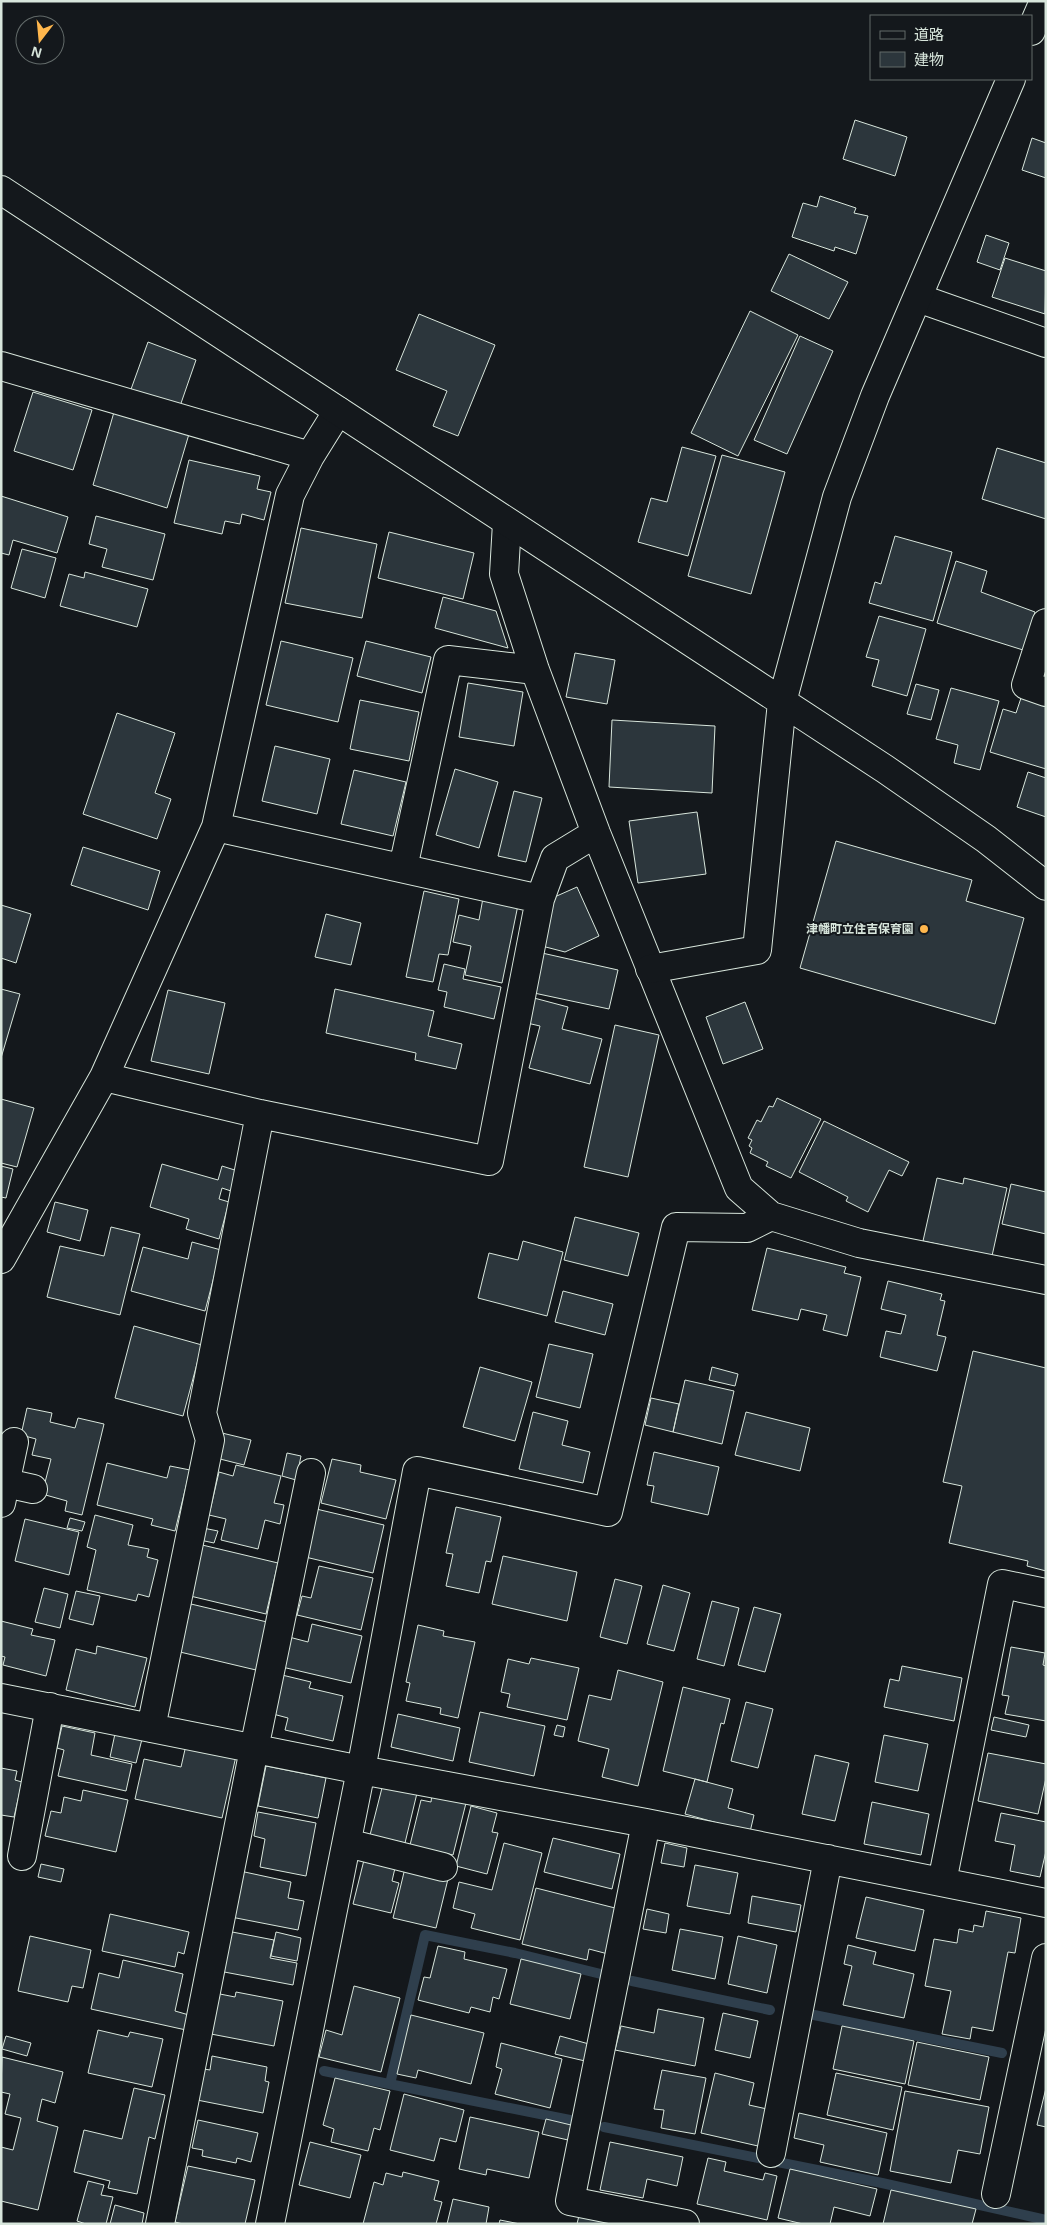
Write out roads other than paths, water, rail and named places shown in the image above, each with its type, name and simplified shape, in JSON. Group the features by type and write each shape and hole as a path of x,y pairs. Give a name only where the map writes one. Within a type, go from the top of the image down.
{"street":[{"path":"1032,29 1044,1"},
{"path":"650,969 757,950 782,702 837,498 875,396 1011,80"},
{"path":"1,190 884,769 986,839 1046,886"},
{"path":"918,298 1046,343"},
{"path":"1,366 310,456"},
{"path":"1,1259 104,1077 216,827 290,495 310,456 338,411"},
{"path":"507,522 504,574 535,670 596,833 739,1188 771,1216 859,1243 1046,1280"},
{"path":"1046,623 1026,685 1046,692"},
{"path":"403,868 448,660 535,670"},
{"path":"216,827 540,899"},
{"path":"104,1077 260,1114 489,1161 540,899 555,858 596,833"},
{"path":"151,1728 210,1440 202,1413 260,1114"},
{"path":"270,2224 362,1770 417,1471 608,1512 676,1228 747,1228 771,1216"},
{"path":"14,1442 4,1493 33,1488"},
{"path":"160,2224 311,1473"},
{"path":"942,1882 1002,1584 1046,1593"},
{"path":"1,1698 362,1770 646,1823 1046,1903"},
{"path":"22,1856 50,1708"},
{"path":"646,1823 570,2201 684,2224"},
{"path":"347,1843 443,1867"},
{"path":"771,2153 828,1859"},
{"path":"996,2194 1046,1958"}],"waterway":[{"path":"390,2084 425,1935 515,1953 605,1975"},
{"path":"632,1981 770,2010"},
{"path":"814,2015 1002,2053"},
{"path":"324,2071 575,2121"},
{"path":"604,2127 882,2183 1046,2220"}],"place":[{"name":"津幡町立住吉保育園","path":"924,929"}]}
